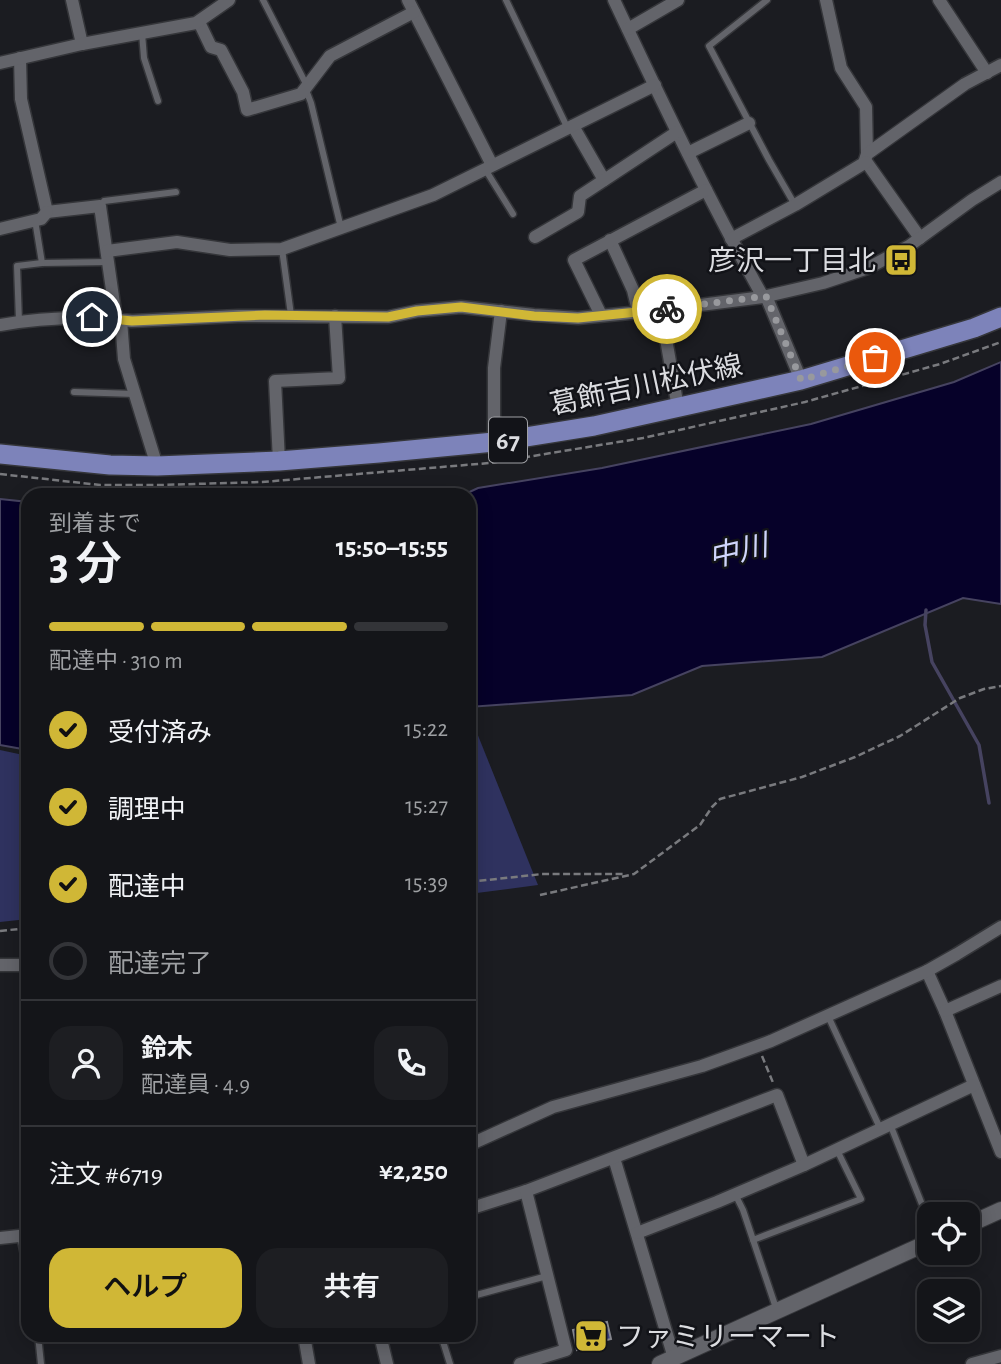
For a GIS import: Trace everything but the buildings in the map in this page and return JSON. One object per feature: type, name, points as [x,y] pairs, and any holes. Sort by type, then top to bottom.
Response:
[{"type":"main road","name":"葛飾吉川松伏線","points":[[0,454],[157,467],[279,461],[494,442],[594,426],[801,380],[974,328],[1001,317]]},
{"type":"street","points":[[72,0],[82,44]]},
{"type":"street","points":[[0,63],[199,22],[229,0]]},
{"type":"street","points":[[614,0],[706,190],[765,296],[801,380]]},
{"type":"street","points":[[628,29],[678,0]]},
{"type":"street","points":[[826,0],[841,68],[866,107],[867,158],[920,238]]},
{"type":"street","points":[[939,0],[987,73]]},
{"type":"street","points":[[199,22],[211,47],[221,50],[243,92],[247,110],[301,94],[330,56],[411,6],[488,167]]},
{"type":"street","points":[[20,58],[21,99],[47,212]]},
{"type":"street","points":[[731,239],[795,205],[867,158],[965,84],[1001,65]]},
{"type":"street","points":[[107,257],[177,242],[230,250],[282,249],[433,195],[655,85]]},
{"type":"street","points":[[688,153],[749,123]]},
{"type":"street","points":[[570,127],[604,180]]},
{"type":"street","points":[[536,237],[578,212],[580,196],[677,132]]},
{"type":"street","points":[[0,325],[72,317],[132,321],[291,315],[388,317],[461,307],[578,318],[765,296],[849,275],[888,257],[1001,182]]},
{"type":"street","points":[[601,315],[575,260],[706,190]]},
{"type":"street","points":[[0,229],[41,219],[47,212],[100,206],[124,359],[157,467]]},
{"type":"street","points":[[610,240],[633,290],[638,312]]},
{"type":"street","points":[[661,310],[678,408]]},
{"type":"street","points":[[494,442],[494,368],[500,311]]},
{"type":"street","points":[[279,461],[275,382],[339,378],[335,316]]},
{"type":"street","points":[[476,1142],[553,1107],[702,1066],[758,1046],[927,971],[1001,927]]},
{"type":"street","points":[[0,965],[21,965]]},
{"type":"street","points":[[927,971],[974,1085],[996,1124],[1001,1152]]},
{"type":"street","points":[[945,1011],[1001,986]]},
{"type":"street","points":[[637,1233],[804,1165],[974,1085]]},
{"type":"street","points":[[476,1207],[526,1191],[777,1095],[804,1165]]},
{"type":"street","points":[[614,1158],[637,1233],[667,1361],[917,1247]]},
{"type":"street","points":[[520,1364],[566,1350],[526,1191]]},
{"type":"street","points":[[980,1220],[1001,1210]]},
{"type":"street","points":[[0,1238],[21,1236]]},
{"type":"street","points":[[305,1342],[309,1364]]},
{"type":"street","points":[[382,1342],[387,1364]]},
{"type":"street","points":[[972,1364],[1001,1356]]},
{"type":"lane","points":[[263,0],[307,89],[341,228]]},
{"type":"lane","points":[[506,0],[570,127]]},
{"type":"lane","points":[[767,0],[709,46],[795,205]]},
{"type":"lane","points":[[142,33],[145,58],[158,101]]},
{"type":"lane","points":[[488,167],[513,214]]},
{"type":"lane","points":[[100,206],[104,201],[176,191]]},
{"type":"lane","points":[[35,220],[42,263]]},
{"type":"lane","points":[[282,249],[291,315]]},
{"type":"lane","points":[[19,321],[17,266],[107,257]]},
{"type":"lane","points":[[74,392],[135,394]]},
{"type":"lane","points":[[828,1016],[885,1126],[920,1202]]},
{"type":"lane","points":[[753,1240],[861,1199],[836,1149]]},
{"type":"lane","points":[[736,1194],[777,1311]]},
{"type":"lane","points":[[476,1295],[547,1276]]},
{"type":"lane","points":[[39,1342],[41,1364]]},
{"type":"lane","points":[[443,1342],[450,1364]]},
{"type":"path","points":[[540,895],[634,874],[700,825],[720,799],[802,777],[855,757],[900,736],[950,702],[1001,686]]},
{"type":"path","points":[[476,881],[542,874],[634,874]]},
{"type":"path","points":[[0,931],[21,930]]},
{"type":"path","points":[[758,1046],[777,1095]]},
{"type":"shaded area","points":[[476,730],[538,885],[476,893]]},
{"type":"shaded area","points":[[0,750],[21,754],[21,920],[0,922]]},
{"type":"water","name":"中川","points":[[1001,362],[1001,604],[963,598],[822,657],[702,666],[632,695],[476,706],[476,489],[602,468],[811,424],[954,382]]},
{"type":"water","points":[[0,499],[21,501],[21,749],[0,745]]},
{"type":"waterway","points":[[926,610],[925,625],[932,662],[979,745],[989,803]]},
{"type":"way so far","points":[[667,309],[766,296],[801,380],[875,358]]},
{"type":"place","name":"彦沢一丁目北","points":[[901,260]]},
{"type":"place","name":"ファミリーマート","points":[[591,1336]]},
{"type":"route","points":[[92,317],[132,321],[265,315],[371,318],[461,307],[534,316],[578,318],[667,309]]}]
